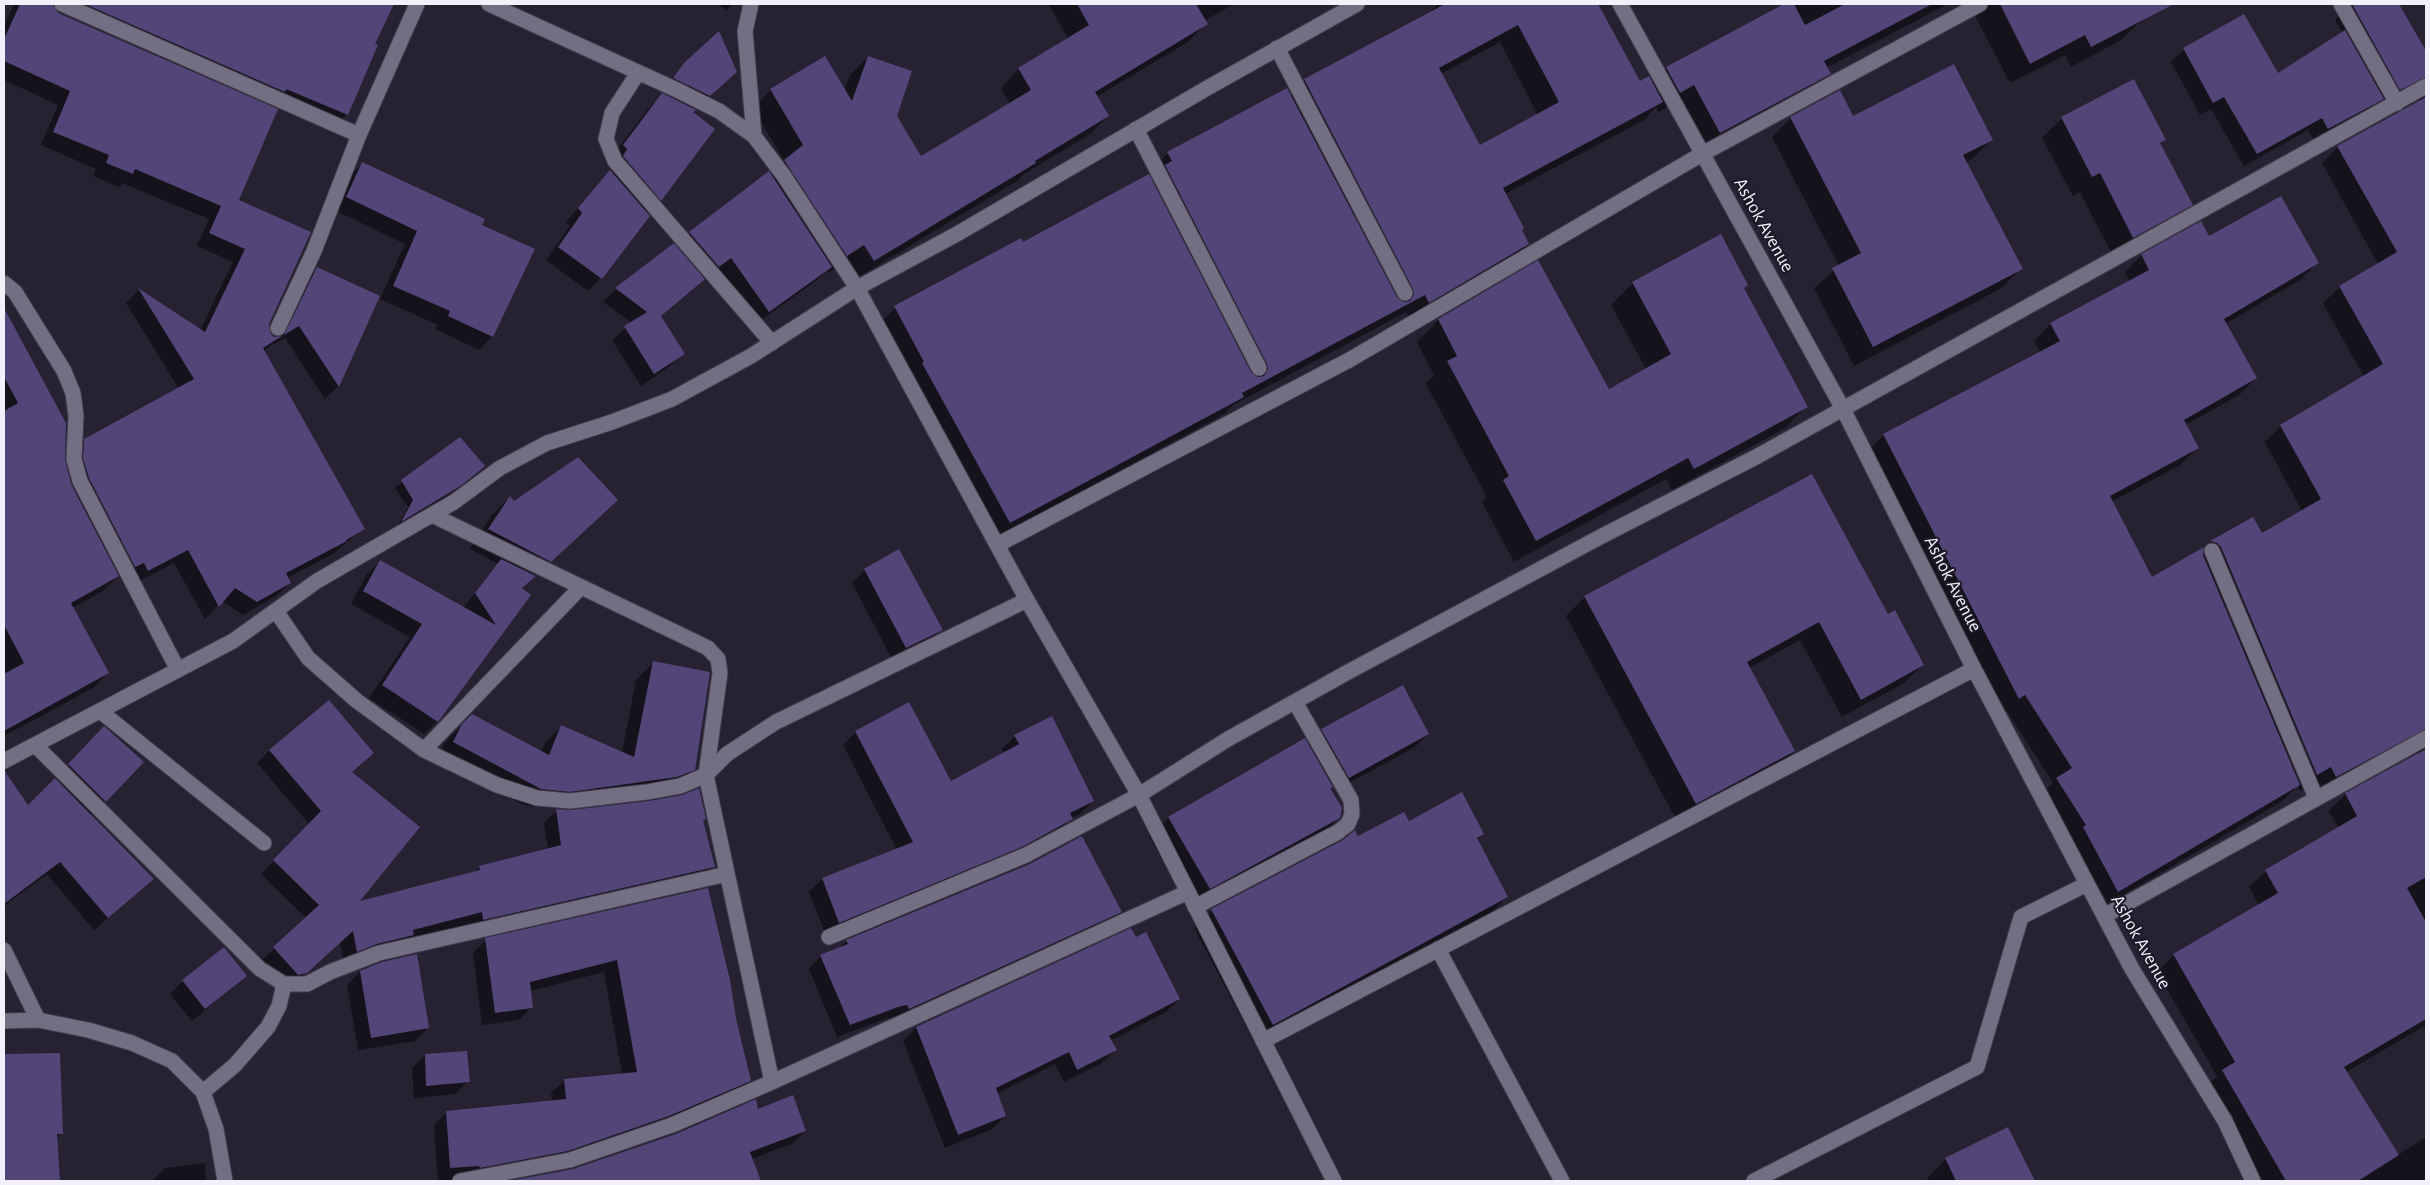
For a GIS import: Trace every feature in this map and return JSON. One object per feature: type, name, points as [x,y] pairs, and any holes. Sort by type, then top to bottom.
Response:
[{"type":"street","points":[[62,4],[359,135]]},
{"type":"street","points":[[278,328],[314,251],[359,135],[417,4]]},
{"type":"street","points":[[489,4],[719,111],[754,136],[784,176],[857,288],[1027,600],[1139,795],[1334,1181]]},
{"type":"street","points":[[751,4],[745,31],[754,136]]},
{"type":"street","points":[[4,761],[233,642],[317,581],[454,502],[500,468],[547,443],[612,422],[672,399],[772,343],[857,288],[957,234],[1136,129],[1357,4]]},
{"type":"street","name":"Ashok Avenue","points":[[1620,4],[1843,409],[1974,669],[2132,969],[2225,1121],[2253,1181]]},
{"type":"street","points":[[997,544],[1352,359],[1702,154],[1980,4]]},
{"type":"street","points":[[2341,4],[2397,103]]},
{"type":"street","points":[[1277,48],[1405,293]]},
{"type":"street","points":[[638,73],[612,113],[606,139],[615,161],[772,343]]},
{"type":"street","points":[[829,937],[1026,855],[1139,795],[1228,739],[1445,619],[1756,457],[2426,86]]},
{"type":"street","points":[[1136,129],[1259,368]]},
{"type":"street","points":[[4,283],[15,292],[64,371],[73,394],[76,416],[74,459],[80,481],[178,670]]},
{"type":"street","points":[[432,515],[708,648],[718,659],[720,673],[706,776],[772,1082]]},
{"type":"street","points":[[2212,551],[2316,798]]},
{"type":"street","points":[[424,750],[581,587]]},
{"type":"street","points":[[276,611],[308,658],[357,701],[424,750],[497,785],[537,798],[570,801],[680,786],[706,776],[727,754],[776,722],[1027,600]]},
{"type":"street","points":[[1262,1041],[1974,669]]},
{"type":"street","points":[[1195,907],[1338,832],[1348,824],[1352,814],[1351,800],[1295,702]]},
{"type":"street","points":[[100,711],[264,843]]},
{"type":"street","points":[[2104,916],[2426,738]]},
{"type":"street","points":[[36,746],[260,970],[284,984],[307,984],[330,972],[379,953],[727,874]]},
{"type":"street","points":[[1754,1181],[1977,1067],[2021,917],[2087,884]]},
{"type":"street","points":[[460,1181],[570,1160],[672,1125],[772,1082],[1188,892]]},
{"type":"street","points":[[1438,949],[1562,1181]]},
{"type":"street","points":[[4,950],[38,1020]]},
{"type":"street","points":[[203,1092],[235,1065],[268,1027],[279,1006],[284,984]]},
{"type":"street","points":[[4,1021],[38,1020],[88,1030],[132,1043],[172,1061],[203,1092],[216,1129],[225,1181]]},
{"type":"building","points":[[20,4],[53,4],[58,13],[278,109],[239,200],[311,232],[269,324],[271,334],[274,337],[282,336],[263,348],[365,529],[347,541],[286,573],[291,583],[257,602],[235,588],[219,607],[188,550],[148,571],[144,563],[135,567],[89,478],[83,458],[84,439],[194,379],[138,288],[205,332],[245,249],[209,233],[221,206],[135,169],[133,174],[106,163],[109,155],[53,132],[70,91],[4,61],[4,39]]},
{"type":"building","points":[[85,4],[394,4],[375,44],[378,45],[348,115],[286,89],[285,92]]},
{"type":"building","points":[[1077,4],[1196,4],[1208,24],[1095,92],[1109,116],[1035,161],[1036,163],[874,261],[864,245],[847,256],[784,160],[803,145],[770,89],[825,56],[852,101],[868,56],[912,71],[897,116],[921,156],[1031,90],[1018,68],[1089,25]]},
{"type":"building","points":[[1445,4],[1598,4],[1640,81],[1649,76],[1663,102],[1503,188],[1524,228],[1522,230],[1529,244],[1429,303],[1425,295],[1242,393],[1244,397],[1010,523],[922,363],[924,362],[894,306],[1021,238],[1023,242],[1149,174],[1251,372],[1258,377],[1264,376],[1268,369],[1267,364],[1165,165],[1172,161],[1167,152],[1287,88],[1397,297],[1404,302],[1410,301],[1414,294],[1413,289],[1304,79]],"holes":[[[1518,25],[1559,102],[1480,145],[1439,68]]]},
{"type":"building","points":[[1784,4],[1794,4],[1805,25],[1845,4],[1932,4],[1824,61],[1831,74],[1720,133],[1694,85],[1680,93],[1666,67]]},
{"type":"building","points":[[2000,4],[2174,4],[2091,47],[2085,35],[2030,64]]},
{"type":"building","points":[[2352,4],[2399,4],[2426,51],[2426,77],[2400,90]]},
{"type":"building","points":[[2244,14],[2278,73],[2345,30],[2384,99],[2328,129],[2322,118],[2257,154],[2224,97],[2213,103],[2183,48]]},
{"type":"building","points":[[719,31],[737,72],[710,96],[673,78],[684,63]]},
{"type":"building","points":[[1954,64],[1993,140],[1963,155],[2023,269],[1873,347],[1832,268],[1861,253],[1790,117],[1840,90],[1853,116]]},
{"type":"building","points":[[2134,79],[2166,140],[2160,143],[2193,205],[2133,238],[2100,173],[2092,177],[2061,117]]},
{"type":"building","points":[[662,93],[696,110],[693,112],[715,129],[661,201],[623,156],[627,149],[623,145]]},
{"type":"building","points":[[2426,97],[2426,729],[2336,777],[2331,767],[2317,775],[2221,547],[2217,543],[2210,541],[2253,517],[2262,533],[2321,499],[2280,425],[2383,364],[2339,286],[2397,252],[2337,146]]},
{"type":"building","points":[[362,162],[485,219],[482,225],[535,249],[493,337],[448,316],[450,311],[393,286],[417,231],[346,197]]},
{"type":"building","points":[[610,170],[650,216],[602,279],[558,247],[582,213],[578,208]]},
{"type":"building","points":[[769,171],[832,267],[769,312],[731,258],[719,267],[689,232]]},
{"type":"building","points":[[2281,196],[2319,263],[2224,319],[2257,378],[2184,420],[2199,448],[2110,496],[2152,577],[2204,547],[2203,555],[2300,785],[2118,892],[2083,827],[2086,825],[2056,778],[2072,768],[2025,695],[2019,699],[1883,434],[2060,341],[2050,323],[2149,270],[2141,254],[2201,221],[2209,236]]},
{"type":"building","points":[[1721,234],[1748,285],[1744,288],[1808,407],[1694,469],[1688,458],[1536,541],[1503,480],[1509,476],[1447,361],[1457,356],[1438,319],[1538,260],[1609,389],[1671,354],[1632,282]]},
{"type":"building","points":[[674,243],[705,279],[661,316],[685,354],[654,374],[624,326],[647,312],[615,288]]},
{"type":"building","points":[[317,267],[380,296],[339,387],[299,326],[284,335]]},
{"type":"building","points":[[4,308],[66,423],[65,459],[71,484],[119,576],[71,603],[109,673],[4,731],[4,674],[24,663],[4,625],[4,411],[18,403],[4,377]]},
{"type":"building","points":[[460,437],[485,466],[462,485],[401,522],[413,500],[401,480]]},
{"type":"building","points":[[578,457],[618,500],[551,562],[488,529],[510,496],[514,501]]},
{"type":"building","points":[[1812,474],[1888,614],[1895,610],[1924,665],[1861,700],[1819,622],[1747,662],[1795,751],[1696,804],[1584,596]]},
{"type":"building","points":[[899,549],[943,630],[906,648],[864,569]]},
{"type":"building","points":[[501,559],[536,576],[522,588],[531,595],[438,722],[382,685],[422,624],[363,591],[380,560],[496,625],[475,593]]},
{"type":"building","points":[[653,661],[710,672],[695,770],[677,777],[570,792],[541,789],[453,742],[462,724],[472,714],[549,755],[561,725],[634,757]]},
{"type":"building","points":[[1403,685],[1429,734],[1349,778],[1321,729]]},
{"type":"building","points":[[329,700],[374,753],[352,772],[420,827],[360,901],[480,870],[479,866],[561,845],[556,809],[571,810],[649,801],[682,795],[699,788],[706,819],[703,820],[715,867],[483,920],[482,912],[413,930],[414,935],[377,944],[357,952],[353,931],[307,973],[298,975],[273,947],[319,905],[273,860],[321,811],[269,750]]},
{"type":"building","points":[[909,702],[951,781],[1019,744],[1014,735],[1052,716],[1094,801],[1070,813],[1073,819],[1022,847],[839,923],[822,878],[913,842],[855,731]]},
{"type":"building","points":[[104,726],[144,762],[106,802],[68,764]]},
{"type":"building","points":[[1305,738],[1333,787],[1330,788],[1342,808],[1340,818],[1210,889],[1168,817]]},
{"type":"building","points":[[2426,749],[2426,877],[2407,888],[2426,922],[2426,1019],[2344,1067],[2399,1155],[2358,1181],[2286,1181],[2222,1070],[2235,1062],[2173,954],[2278,893],[2265,870],[2357,816],[2345,793]]},
{"type":"building","points":[[4,770],[28,805],[55,778],[154,879],[108,918],[60,862],[4,904]]},
{"type":"building","points":[[1462,792],[1484,834],[1477,838],[1508,897],[1273,1025],[1211,909],[1343,840],[1355,830],[1358,836],[1404,812],[1409,821]]},
{"type":"building","points":[[1082,836],[1122,912],[909,1009],[907,1005],[898,1007],[850,1025],[820,955],[848,944],[846,940],[1030,864]]},
{"type":"building","points":[[708,888],[751,1081],[669,1116],[568,1151],[480,1168],[479,1166],[450,1168],[446,1111],[566,1099],[564,1079],[637,1072],[617,960],[530,982],[533,1008],[495,1013],[485,938]]},
{"type":"building","points":[[1131,928],[1136,937],[1146,932],[1180,999],[1109,1036],[1117,1050],[1077,1070],[1069,1052],[996,1088],[1006,1116],[958,1135],[916,1027]]},
{"type":"building","points":[[224,947],[247,976],[205,1009],[182,980]]},
{"type":"building","points":[[417,954],[429,1028],[371,1038],[360,971],[382,962]]},
{"type":"building","points":[[467,1051],[470,1082],[426,1086],[425,1054]]},
{"type":"building","points":[[60,1053],[63,1134],[57,1134],[60,1181],[4,1181],[4,1054]]},
{"type":"building","points":[[793,1095],[806,1131],[750,1152],[761,1181],[509,1181],[573,1169],[676,1134],[756,1099],[758,1109]]},
{"type":"building","points":[[2008,1127],[2035,1181],[1956,1181],[1945,1158]]}]
